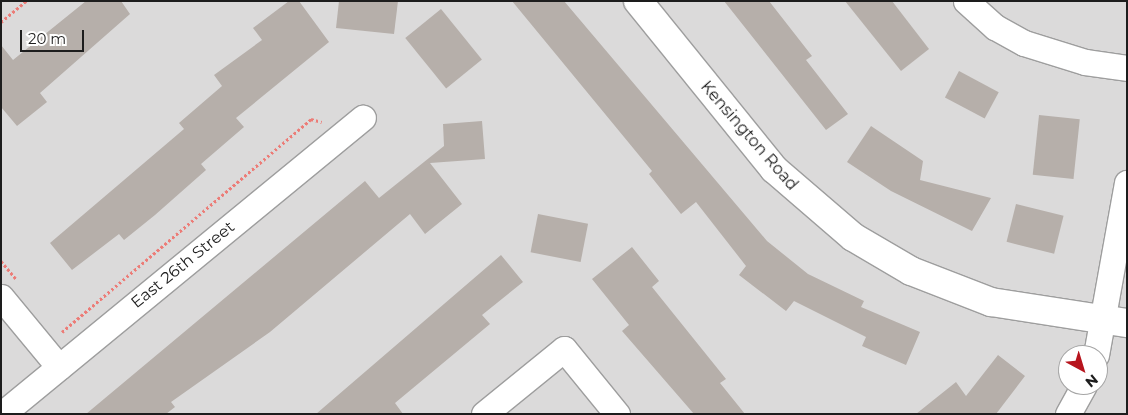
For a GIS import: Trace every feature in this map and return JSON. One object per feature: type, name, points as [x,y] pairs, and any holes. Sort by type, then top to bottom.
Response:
[{"type":"street","name":"Kensington Road","points":[[638,1],[774,170],[853,237],[911,271],[991,302],[1116,322]]},
{"type":"street","points":[[966,1],[995,27],[1024,43],[1085,62],[1127,68]]},
{"type":"street","name":"East 26th Street","points":[[2,414],[358,121]]},
{"type":"street","points":[[1102,345],[1116,322],[1127,182]]},
{"type":"street","points":[[10,290],[59,367]]},
{"type":"street","points":[[484,414],[564,349],[617,414]]},
{"type":"street","points":[[1068,414],[1078,395]]},
{"type":"path","points":[[1,22],[26,1]]},
{"type":"path","points":[[55,326],[61,333],[311,119],[358,121]]},
{"type":"path","points":[[1,261],[10,290]]},
{"type":"shaded area","points":[[1,1],[1127,1],[1127,414],[1,414]]},
{"type":"building","points":[[86,1],[121,1],[130,14],[40,93],[47,102],[17,126],[1,107],[1,45],[13,60]]},
{"type":"building","points":[[289,1],[299,1],[329,42],[236,118],[244,127],[201,164],[206,170],[124,240],[119,234],[72,270],[50,243],[184,129],[179,123],[222,86],[214,75],[262,40],[253,28]]},
{"type":"building","points":[[339,1],[398,1],[394,34],[336,28]]},
{"type":"building","points":[[512,1],[564,1],[767,241],[808,274],[864,301],[861,307],[920,332],[906,365],[862,346],[866,337],[794,301],[786,311],[739,275],[746,266],[696,202],[681,214],[649,174],[652,171]]},
{"type":"building","points":[[724,1],[769,1],[812,56],[806,60],[848,114],[826,130]]},
{"type":"building","points":[[845,1],[892,1],[929,49],[901,71]]},
{"type":"building","points":[[441,9],[482,60],[446,88],[405,38]]},
{"type":"building","points":[[959,71],[999,92],[985,119],[945,97]]},
{"type":"building","points":[[1039,115],[1080,119],[1074,179],[1033,175]]},
{"type":"building","points":[[482,121],[485,159],[430,163],[462,204],[425,234],[410,214],[270,332],[171,402],[175,407],[166,414],[86,414],[365,181],[379,198],[444,146],[443,124]]},
{"type":"building","points":[[871,126],[923,161],[920,180],[991,198],[972,231],[891,191],[847,162]]},
{"type":"building","points":[[1016,204],[1064,216],[1054,254],[1007,242]]},
{"type":"building","points":[[538,214],[588,224],[581,262],[531,252]]},
{"type":"building","points":[[632,247],[659,281],[652,287],[726,379],[720,383],[745,414],[694,414],[622,331],[629,325],[592,279]]},
{"type":"building","points":[[501,255],[523,282],[482,315],[490,324],[395,403],[403,414],[316,414]]},
{"type":"building","points":[[998,355],[1025,376],[996,414],[916,414],[956,382],[966,396]]}]
